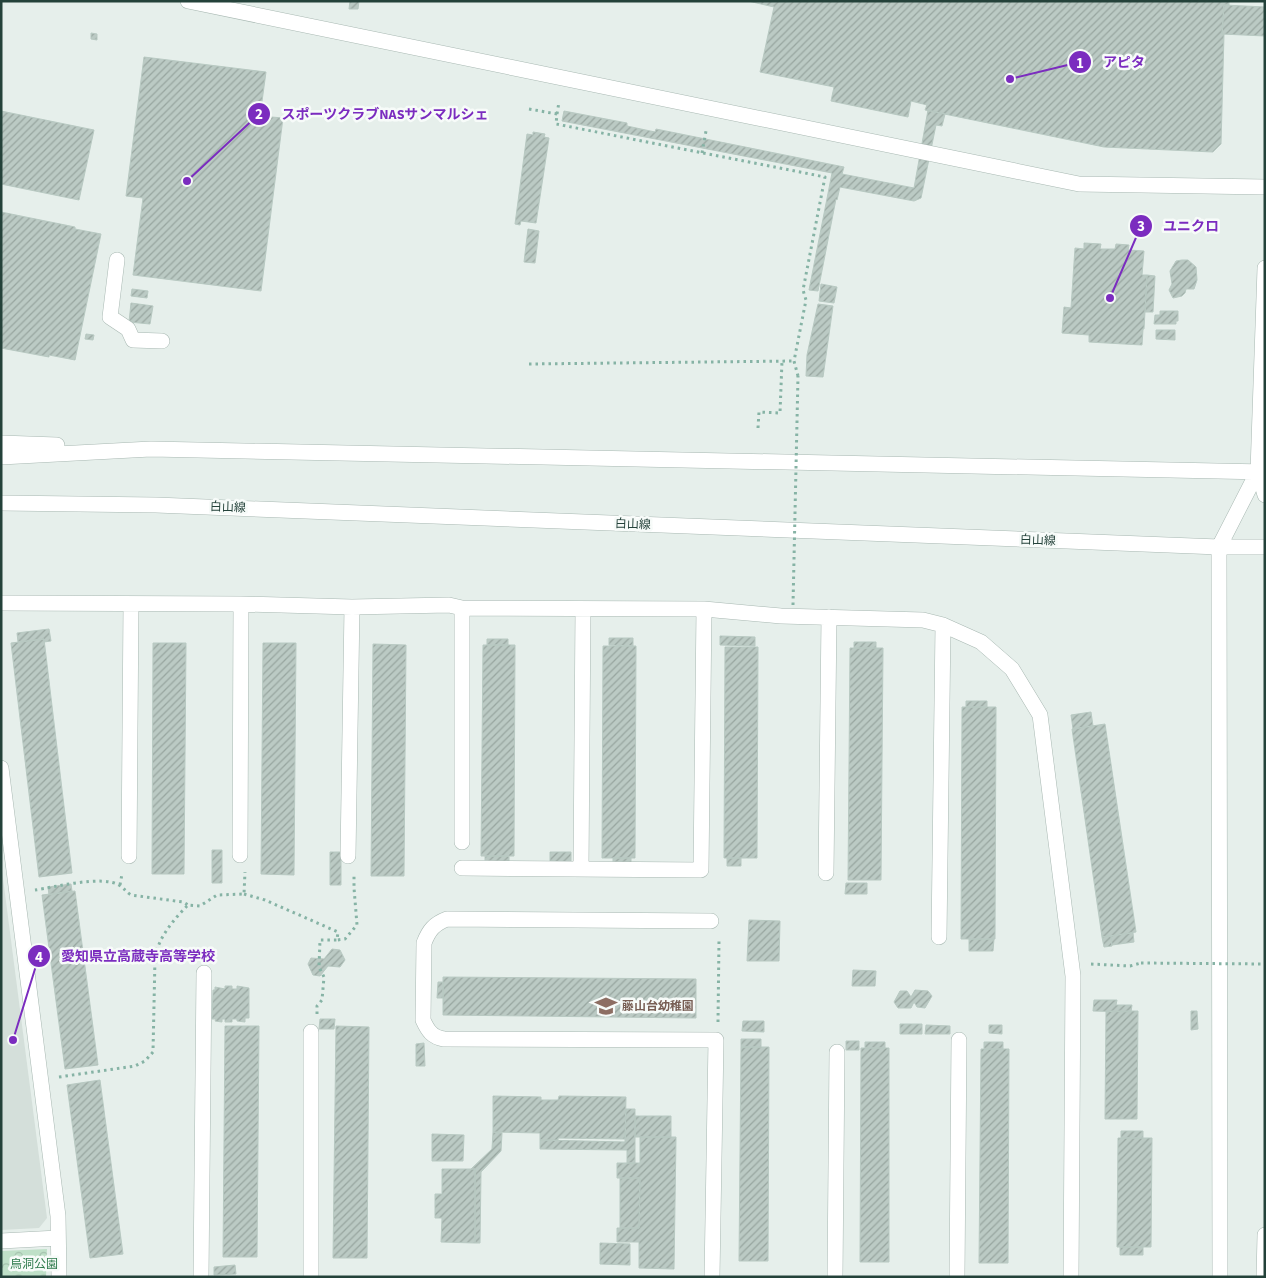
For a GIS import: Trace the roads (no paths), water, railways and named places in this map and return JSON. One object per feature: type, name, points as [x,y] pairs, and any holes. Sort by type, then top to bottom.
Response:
[{"type":"street","points":[[188,1],[1079,184],[1265,187]]},
{"type":"street","points":[[117,260],[110,316],[128,329],[133,340],[162,342]]},
{"type":"street","points":[[1265,268],[1261,472],[1265,495]]},
{"type":"street","points":[[1,443],[151,449],[1261,472]]},
{"type":"street","points":[[1,457],[151,449]]},
{"type":"street","points":[[1220,1277],[1219,547],[1261,472]]},
{"type":"street","name":"白山線","points":[[1,503],[156,504],[1219,547],[1265,547]]},
{"type":"street","points":[[1,603],[242,604],[352,607],[449,605],[462,608],[704,609],[782,616],[923,620],[943,625],[981,642],[1012,669],[1040,715],[1073,976],[1071,1277]]},
{"type":"street","points":[[129,856],[131,604]]},
{"type":"street","points":[[240,855],[242,604]]},
{"type":"street","points":[[348,856],[352,607]]},
{"type":"street","points":[[462,608],[462,842]]},
{"type":"street","points":[[581,869],[583,609]]},
{"type":"street","points":[[462,868],[701,870],[704,609]]},
{"type":"street","points":[[826,873],[829,617]]},
{"type":"street","points":[[939,937],[943,625]]},
{"type":"street","points":[[1,768],[58,1216],[59,1277]]},
{"type":"street","points":[[711,921],[447,919],[437,922],[429,931],[424,942],[423,1020],[428,1030],[435,1037],[444,1039],[716,1040],[712,1277]]},
{"type":"street","points":[[201,1277],[204,973]]},
{"type":"street","points":[[311,1032],[311,1277]]},
{"type":"street","points":[[957,1277],[959,1040]]},
{"type":"street","points":[[836,1277],[837,1052]]},
{"type":"street","points":[[1264,1277],[1265,1236]]},
{"type":"street","points":[[1,1241],[58,1238]]},
{"type":"place","name":"アピタ","points":[[1010,79]]},
{"type":"place","name":"スポーツクラブNASサンマルシェ","points":[[187,181]]},
{"type":"place","name":"ユニクロ","points":[[1110,298]]},
{"type":"place","name":"藤山台幼稚園","points":[[606,1006]]},
{"type":"place","name":"愛知県立高蔵寺高等学校","points":[[13,1040]]},
{"type":"park label","name":"烏洞公園","points":[[34,1264]]}]
